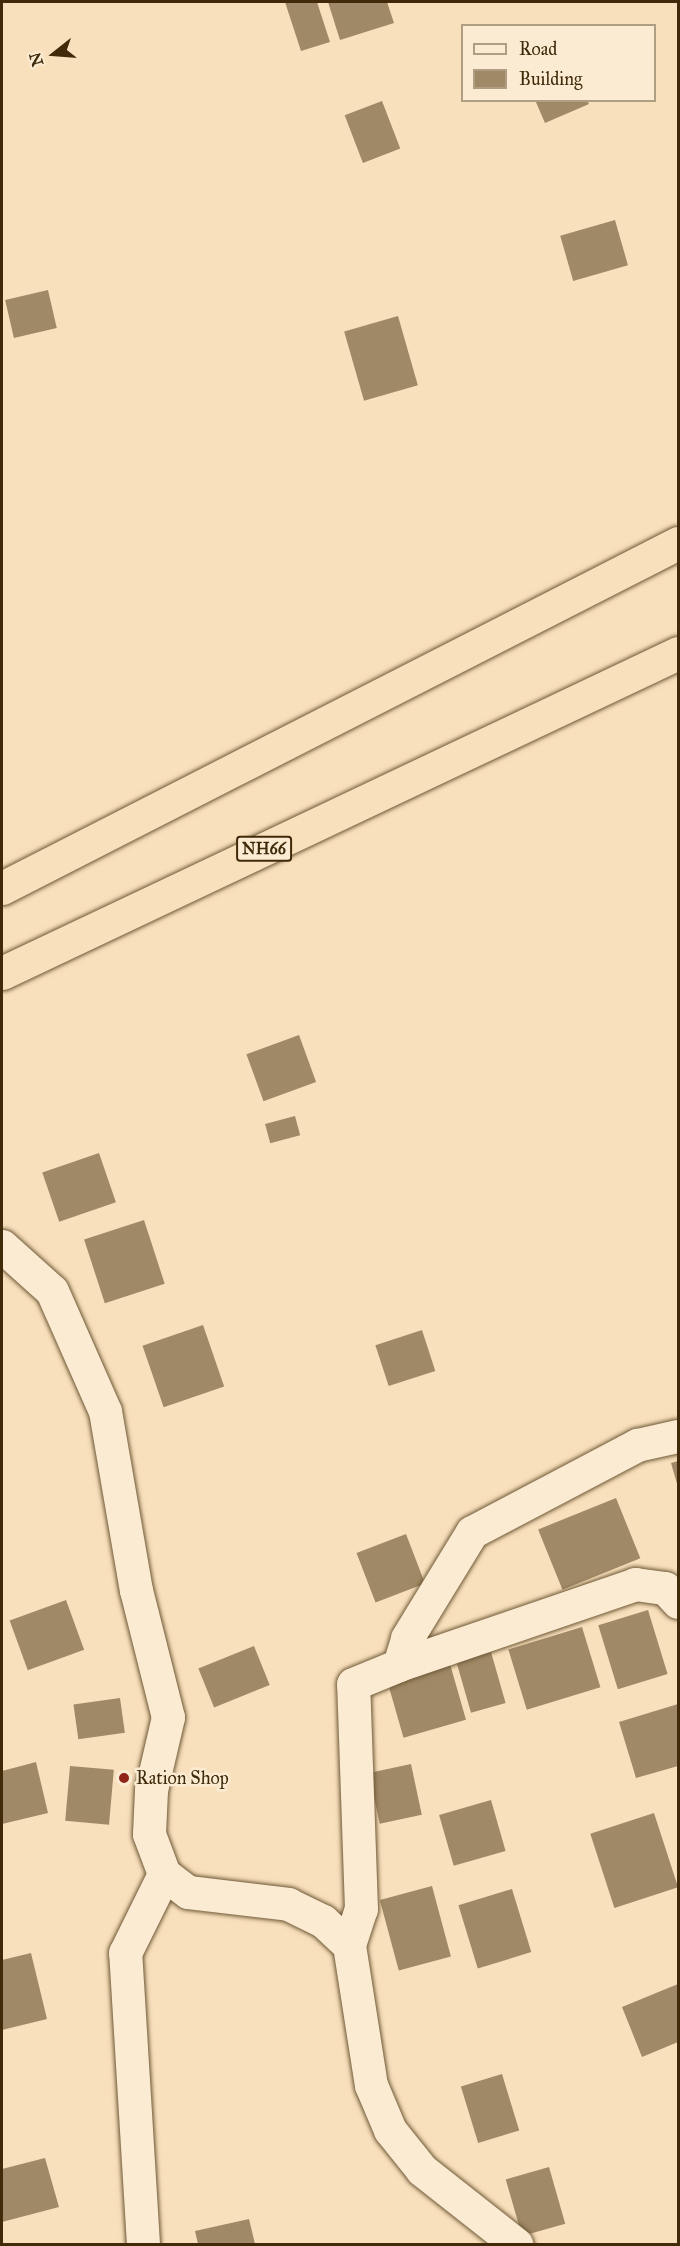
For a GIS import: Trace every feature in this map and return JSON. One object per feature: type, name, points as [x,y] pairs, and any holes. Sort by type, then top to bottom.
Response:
[{"type":"highway","points":[[2,888],[678,543]]},
{"type":"highway","name":"NH66","points":[[2,973],[678,653]]},
{"type":"street","points":[[2,1246],[52,1291],[105,1411],[136,1590],[168,1717],[151,1790],[149,1834],[164,1874],[188,1892],[288,1904],[323,1921],[349,1945]]},
{"type":"street","points":[[399,1665],[407,1638],[472,1532],[638,1445],[678,1436]]},
{"type":"street","points":[[516,2244],[422,2170],[390,2130],[370,2085],[349,1945],[360,1909],[353,1684],[399,1665],[634,1584],[665,1588],[678,1602]]},
{"type":"street","points":[[143,2244],[125,1953],[164,1874]]},
{"type":"building","points":[[285,2],[317,2],[330,42],[301,51]]},
{"type":"building","points":[[328,2],[387,2],[394,23],[340,40]]},
{"type":"building","points":[[382,101],[400,149],[363,163],[345,115]]},
{"type":"building","points":[[536,102],[588,102],[589,104],[545,123]]},
{"type":"building","points":[[615,220],[628,265],[573,281],[560,236]]},
{"type":"building","points":[[48,290],[57,328],[14,338],[5,300]]},
{"type":"building","points":[[398,316],[418,385],[364,401],[344,331]]},
{"type":"building","points":[[299,1035],[316,1082],[263,1101],[246,1054]]},
{"type":"building","points":[[295,1116],[300,1135],[270,1143],[265,1124]]},
{"type":"building","points":[[99,1153],[116,1202],[59,1222],[42,1173]]},
{"type":"building","points":[[144,1220],[165,1284],[105,1303],[84,1239]]},
{"type":"building","points":[[203,1325],[224,1386],[164,1407],[142,1346]]},
{"type":"building","points":[[422,1330],[435,1371],[389,1386],[375,1345]]},
{"type":"building","points":[[678,1461],[678,1487],[671,1463]]},
{"type":"building","points":[[616,1498],[640,1558],[562,1590],[538,1529]]},
{"type":"building","points":[[406,1534],[425,1583],[376,1602],[357,1553]]},
{"type":"building","points":[[66,1600],[84,1650],[28,1670],[10,1621]]},
{"type":"building","points":[[648,1610],[668,1674],[618,1689],[598,1625]]},
{"type":"building","points":[[582,1627],[600,1687],[527,1710],[508,1650]]},
{"type":"building","points":[[254,1646],[270,1685],[214,1707],[198,1668]]},
{"type":"building","points":[[491,1652],[506,1703],[471,1713],[456,1662]]},
{"type":"building","points":[[450,1664],[466,1720],[404,1738],[388,1682]]},
{"type":"building","points":[[120,1698],[125,1733],[78,1739],[73,1705]]},
{"type":"building","points":[[678,1704],[678,1766],[636,1778],[619,1722]]},
{"type":"building","points":[[36,1762],[48,1813],[2,1824],[2,1771]]},
{"type":"building","points":[[411,1764],[422,1815],[380,1824],[369,1773]]},
{"type":"building","points":[[70,1766],[114,1770],[109,1825],[65,1821]]},
{"type":"building","points":[[491,1800],[506,1851],[454,1866],[439,1815]]},
{"type":"building","points":[[654,1813],[678,1887],[614,1908],[590,1834]]},
{"type":"building","points":[[432,1886],[451,1957],[399,1970],[380,1900]]},
{"type":"building","points":[[512,1889],[531,1952],[478,1968],[458,1905]]},
{"type":"building","points":[[31,1953],[47,2019],[2,2030],[2,1960]]},
{"type":"building","points":[[678,1984],[678,2042],[642,2057],[622,2007]]},
{"type":"building","points":[[502,2074],[519,2130],[478,2143],[461,2087]]},
{"type":"building","points":[[45,2158],[59,2207],[2,2222],[2,2169]]},
{"type":"building","points":[[549,2167],[565,2224],[522,2236],[506,2179]]},
{"type":"building","points":[[249,2219],[255,2244],[198,2244],[195,2231]]},
{"type":"place","name":"Ration Shop","points":[[124,1778]]}]
